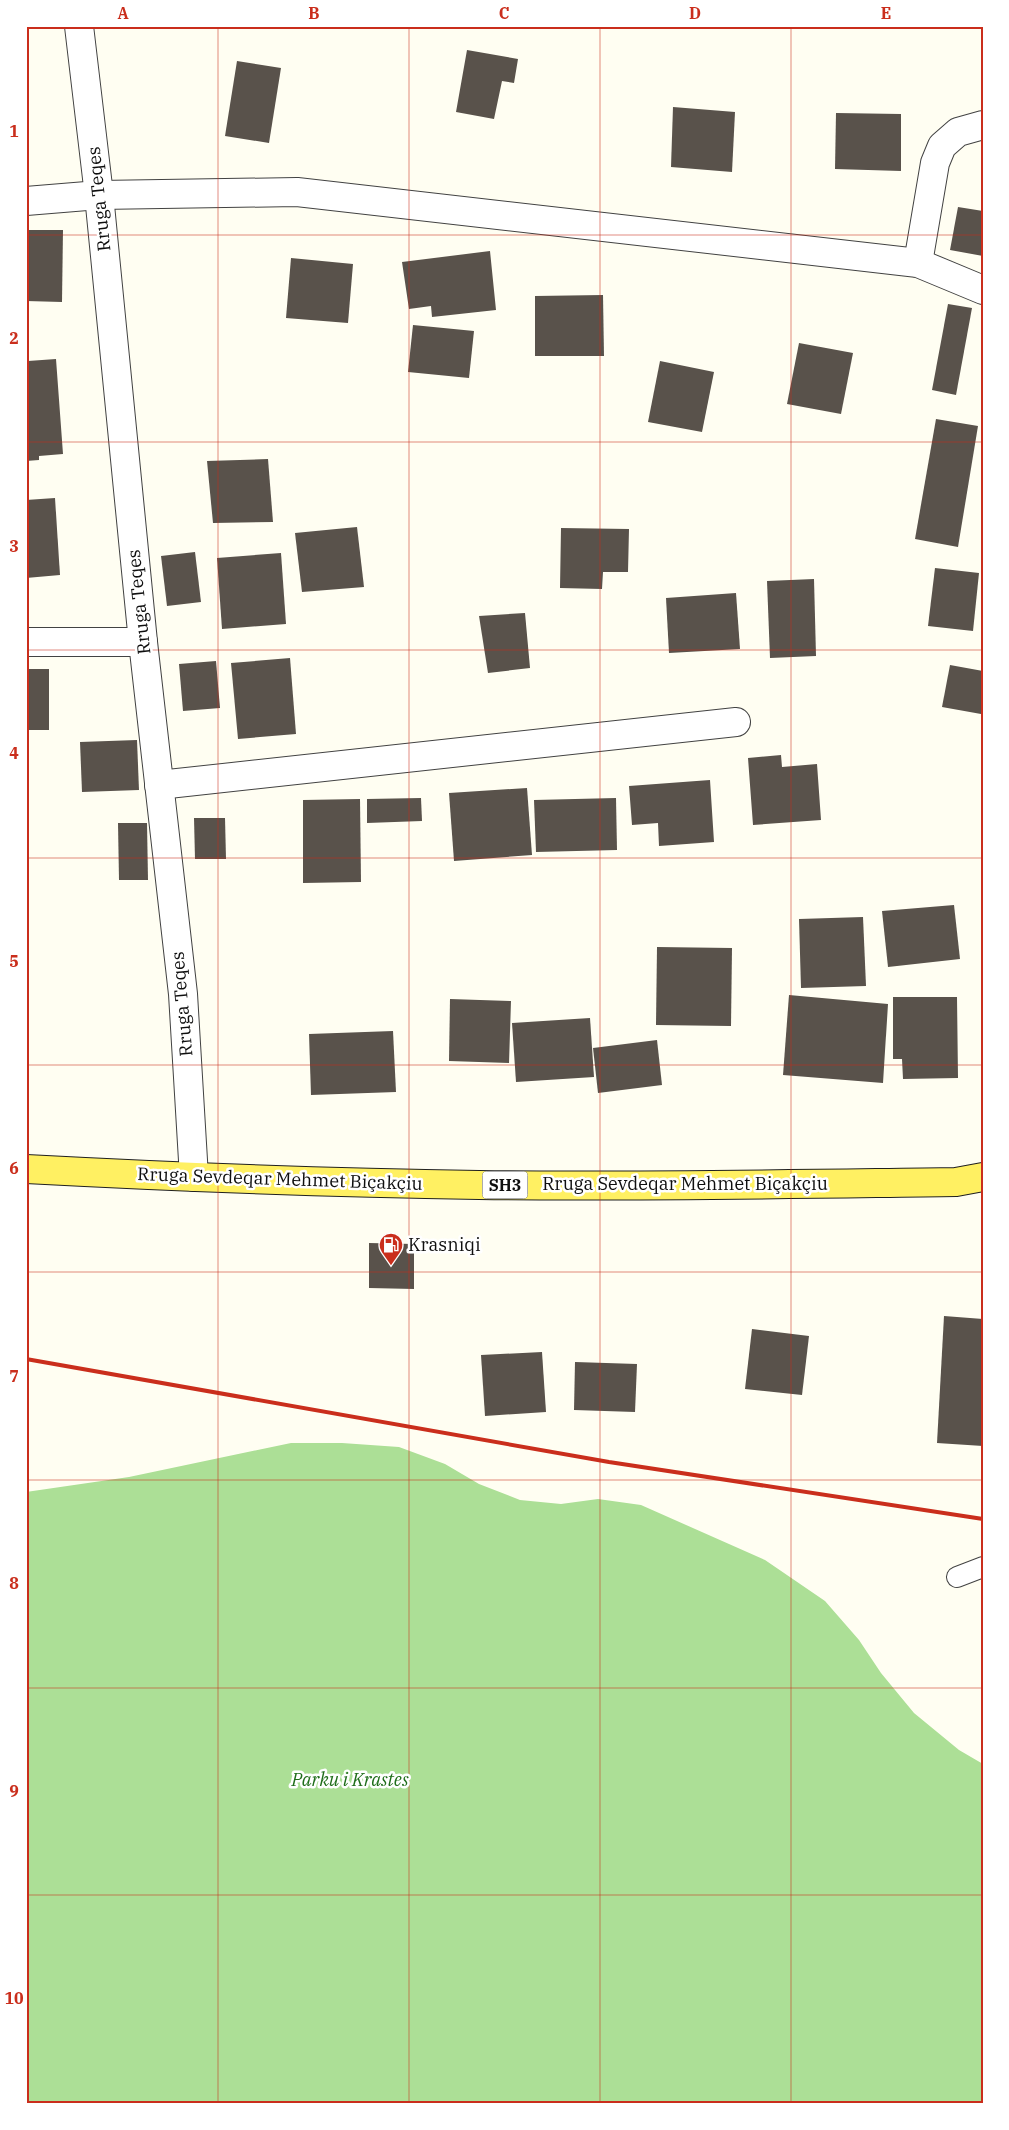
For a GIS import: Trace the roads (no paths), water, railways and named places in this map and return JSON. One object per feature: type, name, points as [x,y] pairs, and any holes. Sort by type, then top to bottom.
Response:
[{"type":"main road","name":"Rruga Sevdeqar Mehmet Biçakçiu","points":[[26,1169],[194,1177],[479,1185],[714,1186],[956,1182],[983,1177]]},
{"type":"street","name":"Rruga Teqes","points":[[79,26],[99,195],[143,642],[183,994],[194,1177]]},
{"type":"street","points":[[918,263],[934,163],[942,146],[958,132],[983,125]]},
{"type":"street","points":[[26,201],[99,195],[297,192],[918,263],[983,290]]},
{"type":"street","points":[[26,642],[143,642]]},
{"type":"street","points":[[159,785],[736,722]]},
{"type":"lane","points":[[957,1577],[983,1567]]},
{"type":"railway","points":[[26,1359],[609,1462],[983,1519]]},
{"type":"place","name":"Krasniqi","points":[[391,1266]]},
{"type":"park label","name":"Parku i Krastes","points":[[350,1780]]}]
